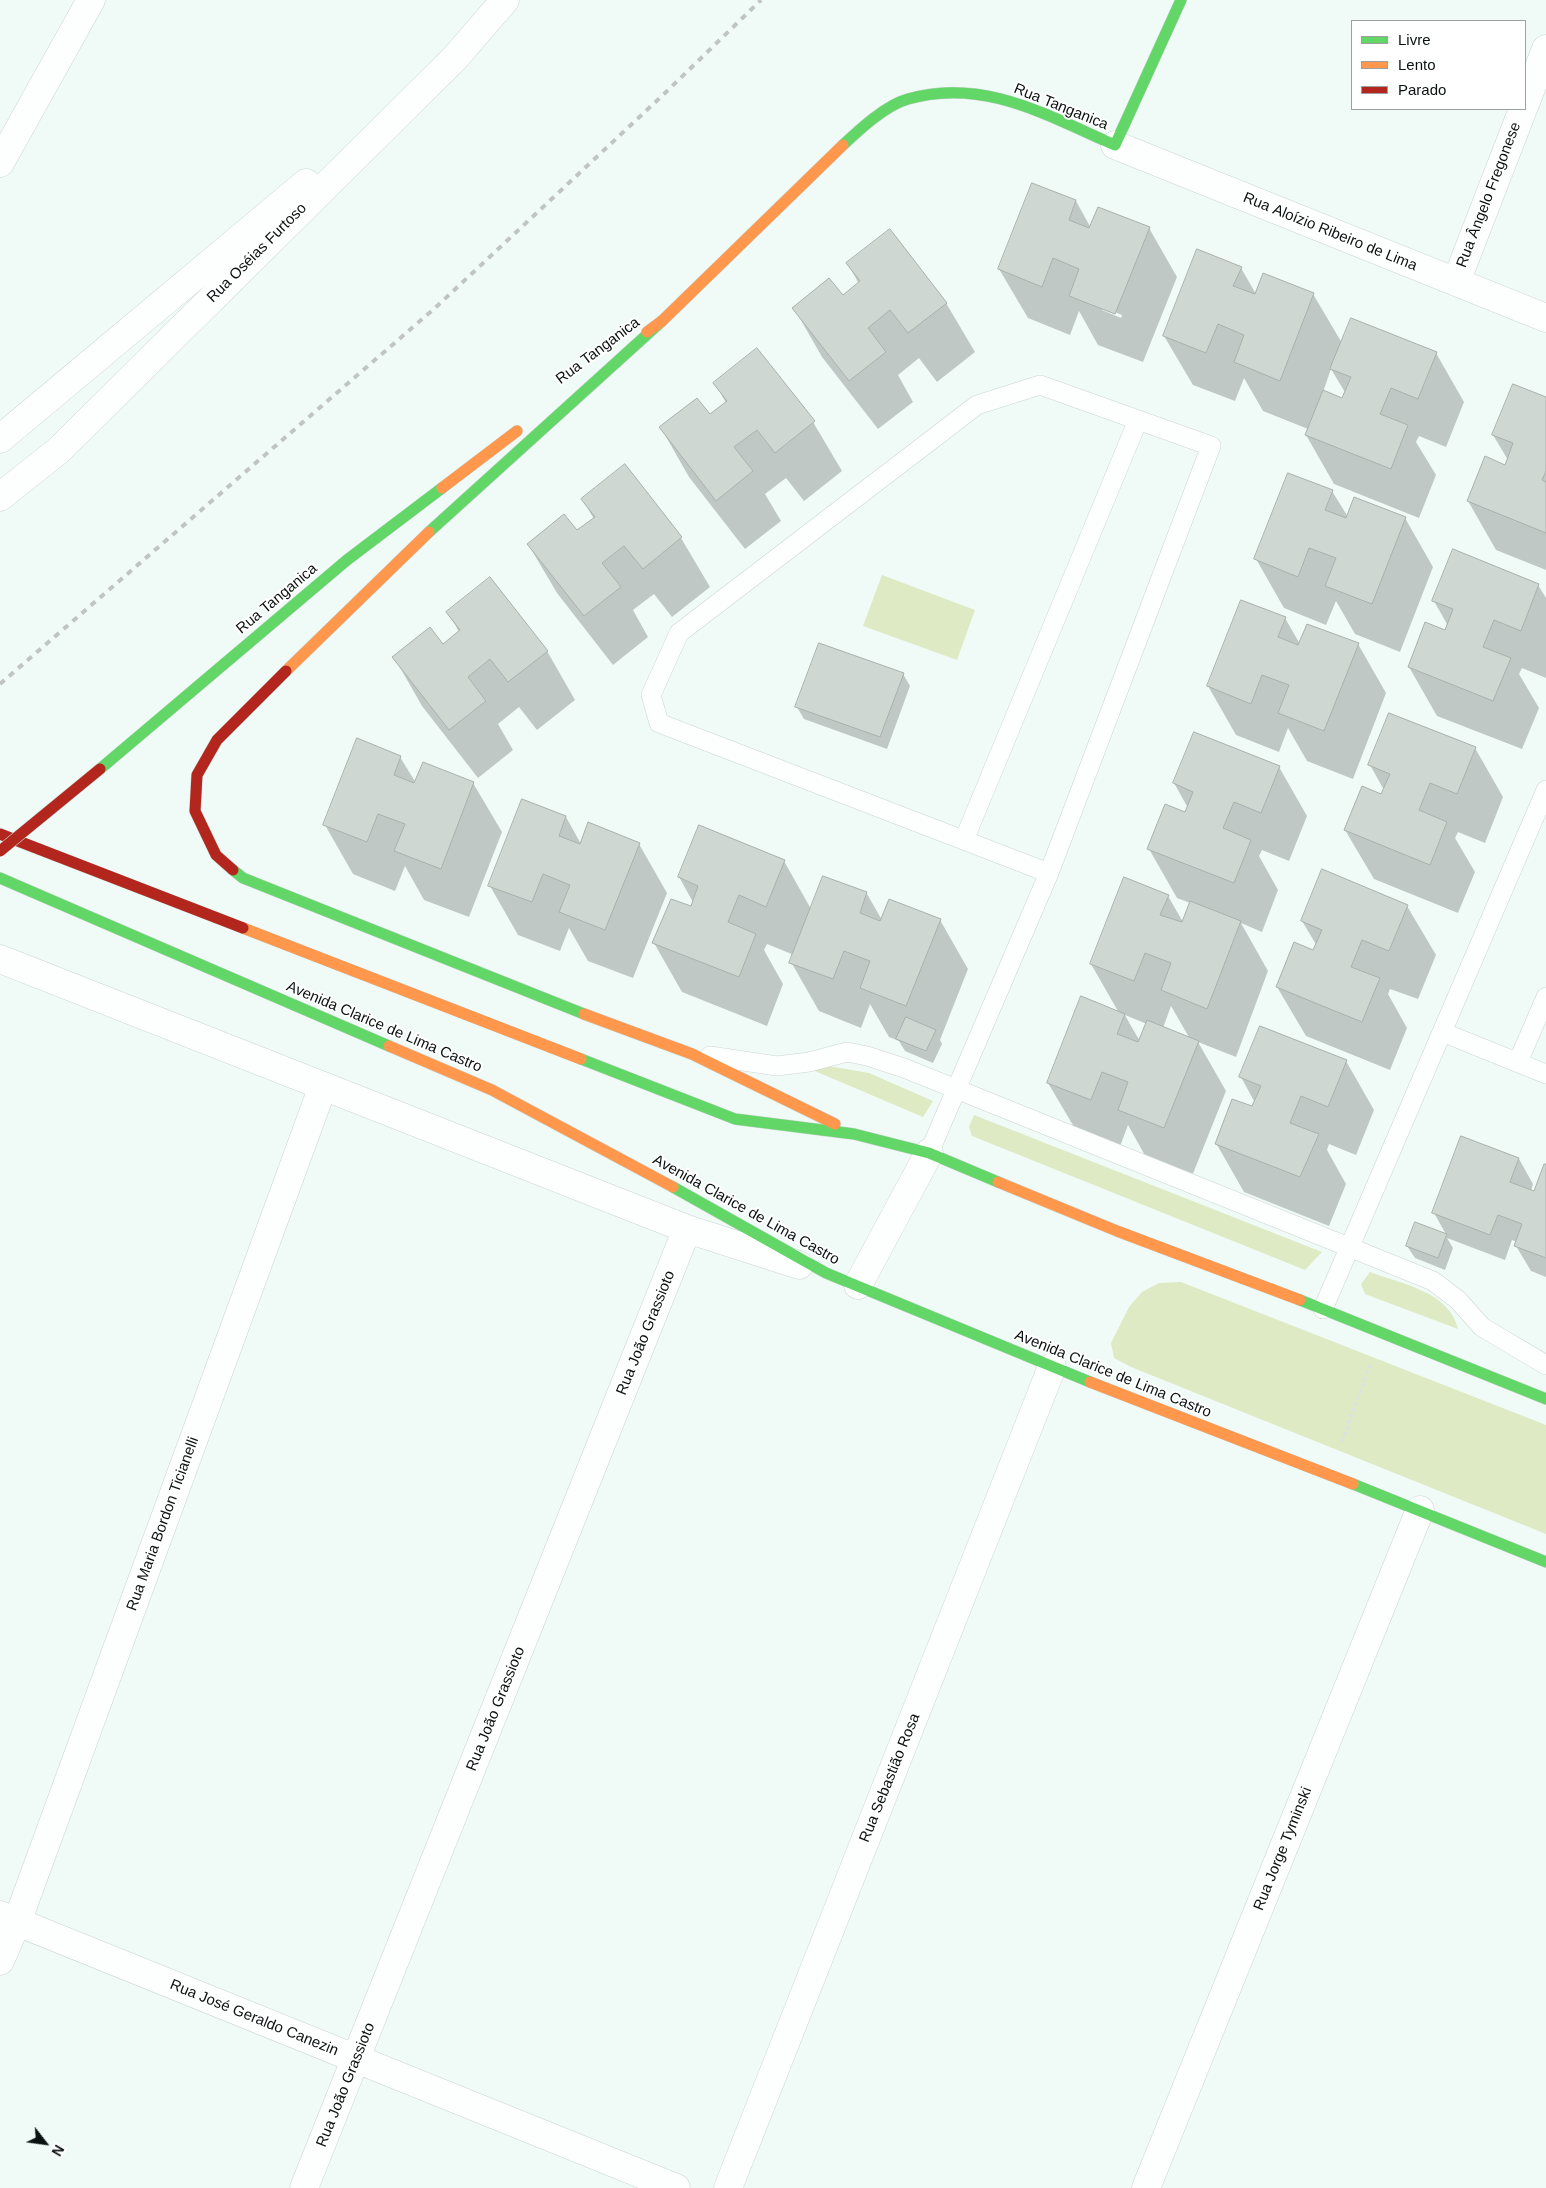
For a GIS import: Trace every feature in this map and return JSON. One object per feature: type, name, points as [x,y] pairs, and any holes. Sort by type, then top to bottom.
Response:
[{"type":"street","points":[[0,163],[91,0]]},
{"type":"street","name":"Rua Oséias Furtoso","points":[[0,496],[59,450],[454,59],[505,0]]},
{"type":"street","name":"Rua Tanganica","points":[[551,405],[662,321],[868,122],[907,99],[959,91],[1010,100],[1115,145],[1180,0]]},
{"type":"street","name":"Rua Ângelo Fregonese","points":[[1526,101],[1546,49]]},
{"type":"street","points":[[0,439],[454,59]]},
{"type":"street","name":"Rua Ângelo Fregonese","points":[[1456,282],[1523,110]]},
{"type":"street","name":"Rua Aloízio Ribeiro de Lima","points":[[1115,145],[1546,318]]},
{"type":"street","points":[[662,321],[403,556],[216,740],[197,774],[195,811],[216,855],[243,878],[627,1031],[692,1054],[854,1134]]},
{"type":"street","name":"Rua Tanganica","points":[[0,851],[100,770],[347,560],[528,423]]},
{"type":"street","points":[[0,834],[735,1119],[854,1134],[929,1153],[1117,1231],[1323,1309],[1546,1399]]},
{"type":"street","name":"Avenida Clarice de Lima Castro","points":[[0,878],[492,1090],[703,1203],[826,1273],[1052,1367],[1420,1510],[1546,1562]]},
{"type":"street","points":[[0,958],[687,1229],[826,1273]]},
{"type":"street","name":"Rua Maria Bordon Ticianelli","points":[[0,1961],[8,1918],[323,1086]]},
{"type":"street","points":[[858,1285],[929,1153]]},
{"type":"street","name":"Rua João Grassioto","points":[[304,2188],[687,1229]]},
{"type":"street","name":"Rua Sebastião Rosa","points":[[728,2188],[1052,1367]]},
{"type":"street","name":"Rua Jorge Tyminski","points":[[1146,2188],[1420,1510]]},
{"type":"street","name":"Rua José Geraldo Canezin","points":[[8,1918],[676,2188]]},
{"type":"lane","points":[[929,1153],[1049,873],[1211,446],[1040,385],[977,405],[679,633],[651,695],[659,723],[1049,873]]},
{"type":"lane","points":[[964,840],[1138,420]]},
{"type":"lane","points":[[1323,1309],[1546,790]]},
{"type":"lane","points":[[1518,1062],[1546,997]]},
{"type":"lane","points":[[1442,1032],[1546,1074]]},
{"type":"lane","points":[[692,1054],[777,1066],[809,1062],[847,1052],[867,1056],[904,1068],[1433,1281],[1458,1300],[1482,1327],[1546,1365]]},
{"type":"path","points":[[1330,1475],[1382,1334]]},
{"type":"green space","points":[[882,575],[975,610],[957,660],[863,626]]},
{"type":"green space","points":[[823,1065],[869,1073],[933,1101],[923,1117],[810,1069]]},
{"type":"green space","points":[[974,1115],[1322,1252],[1305,1270],[972,1136],[969,1127]]},
{"type":"green space","points":[[1370,1272],[1423,1291],[1435,1298],[1453,1316],[1458,1329],[1365,1294],[1361,1284]]},
{"type":"green space","points":[[1181,1282],[1546,1425],[1546,1534],[1131,1367],[1114,1358],[1111,1343],[1129,1307],[1142,1292],[1159,1283]]},
{"type":"building","points":[[1032,183],[1076,200],[1069,220],[1089,228],[1098,207],[1150,227],[1115,314],[1069,296],[1079,269],[1053,258],[1042,287],[998,269]]},
{"type":"building","points":[[890,229],[947,303],[908,333],[890,310],[868,328],[886,352],[849,381],[792,308],[829,278],[843,295],[860,281],[846,263]]},
{"type":"building","points":[[1197,249],[1242,267],[1233,286],[1255,294],[1263,273],[1314,293],[1280,381],[1234,362],[1244,335],[1218,324],[1206,353],[1163,336]]},
{"type":"building","points":[[1351,318],[1437,352],[1418,399],[1391,388],[1380,414],[1408,425],[1391,469],[1305,435],[1323,390],[1342,398],[1351,377],[1330,369]]},
{"type":"building","points":[[757,348],[815,421],[775,453],[757,430],[734,447],[753,471],[716,501],[659,427],[697,398],[710,414],[727,401],[713,383]]},
{"type":"building","points":[[1513,384],[1546,397],[1546,471],[1542,480],[1546,482],[1546,533],[1467,501],[1485,456],[1505,465],[1513,443],[1492,435]]},
{"type":"building","points":[[625,464],[682,537],[643,569],[624,546],[602,563],[621,587],[584,616],[527,544],[564,514],[577,530],[595,517],[581,499]]},
{"type":"building","points":[[1288,473],[1333,490],[1325,510],[1346,518],[1354,497],[1406,517],[1372,604],[1325,586],[1336,558],[1309,548],[1298,577],[1254,559]]},
{"type":"building","points":[[1453,549],[1539,584],[1521,631],[1494,620],[1483,647],[1511,658],[1493,701],[1408,667],[1425,622],[1445,630],[1453,609],[1432,601]]},
{"type":"building","points":[[490,577],[548,651],[508,682],[490,659],[468,677],[486,701],[449,730],[392,657],[430,627],[443,644],[460,630],[446,612]]},
{"type":"building","points":[[1241,600],[1286,617],[1278,637],[1298,645],[1307,624],[1359,643],[1324,731],[1278,713],[1289,685],[1262,675],[1251,704],[1207,686]]},
{"type":"building","points":[[819,643],[904,673],[880,737],[795,707]]},
{"type":"building","points":[[1389,713],[1476,747],[1457,794],[1430,783],[1419,810],[1447,822],[1430,865],[1344,830],[1362,786],[1381,794],[1390,774],[1368,765]]},
{"type":"building","points":[[1194,732],[1280,766],[1261,813],[1234,802],[1223,828],[1251,840],[1234,883],[1147,849],[1165,804],[1185,812],[1193,792],[1173,783]]},
{"type":"building","points":[[357,738],[401,756],[394,775],[414,783],[423,762],[474,782],[441,869],[394,851],[405,824],[378,814],[367,842],[323,825]]},
{"type":"building","points":[[522,799],[566,816],[559,836],[580,844],[588,822],[640,843],[605,930],[559,912],[570,885],[543,874],[532,902],[488,886]]},
{"type":"building","points":[[699,825],[785,860],[766,907],[739,895],[728,922],[756,934],[739,977],[652,943],[671,899],[691,906],[698,886],[678,877]]},
{"type":"building","points":[[1322,869],[1408,905],[1389,951],[1362,940],[1351,967],[1380,978],[1362,1022],[1276,987],[1294,942],[1313,950],[1322,930],[1301,921]]},
{"type":"building","points":[[823,876],[867,892],[860,913],[880,921],[889,899],[941,919],[906,1006],[860,988],[870,961],[844,951],[833,979],[789,963]]},
{"type":"building","points":[[1124,877],[1169,895],[1160,915],[1182,922],[1190,901],[1241,921],[1207,1009],[1161,990],[1171,963],[1145,953],[1134,981],[1090,964]]},
{"type":"building","points":[[1081,996],[1125,1014],[1117,1034],[1138,1042],[1147,1020],[1199,1041],[1164,1128],[1118,1110],[1128,1082],[1102,1072],[1091,1100],[1047,1083]]},
{"type":"building","points":[[906,1017],[936,1030],[926,1051],[896,1039]]},
{"type":"building","points":[[1260,1026],[1347,1060],[1328,1107],[1301,1096],[1290,1123],[1319,1134],[1300,1177],[1215,1144],[1232,1099],[1252,1106],[1261,1086],[1239,1077]]},
{"type":"building","points":[[1461,1136],[1519,1158],[1510,1182],[1534,1191],[1544,1164],[1546,1164],[1546,1258],[1514,1246],[1522,1224],[1498,1215],[1490,1235],[1432,1213]]},
{"type":"building","points":[[1415,1222],[1447,1234],[1438,1258],[1406,1246]]},
{"type":"railway","points":[[0,684],[435,308],[664,94],[761,0]]},
{"type":"traffic: fast","points":[[843,145],[891,106],[908,99],[936,93],[963,93],[989,96],[1014,103],[1065,122],[1115,145],[1181,0]]},
{"type":"traffic: fast","points":[[429,532],[662,321]]},
{"type":"traffic: fast","points":[[100,769],[347,560],[442,488]]},
{"type":"traffic: fast","points":[[233,870],[243,878],[584,1014]]},
{"type":"traffic: fast","points":[[0,878],[389,1046]]},
{"type":"traffic: fast","points":[[581,1059],[735,1119],[854,1134],[929,1153],[998,1182]]},
{"type":"traffic: fast","points":[[673,1187],[826,1273],[1090,1382]]},
{"type":"traffic: fast","points":[[1300,1300],[1546,1399]]},
{"type":"traffic: fast","points":[[1353,1484],[1546,1562]]},
{"type":"traffic: slow","points":[[647,332],[662,321],[843,145]]},
{"type":"traffic: slow","points":[[442,488],[517,431]]},
{"type":"traffic: slow","points":[[286,671],[429,532]]},
{"type":"traffic: slow","points":[[243,928],[581,1059]]},
{"type":"traffic: slow","points":[[584,1014],[692,1054],[835,1124]]},
{"type":"traffic: slow","points":[[389,1046],[492,1090],[673,1187]]},
{"type":"traffic: slow","points":[[998,1182],[1117,1231],[1300,1300]]},
{"type":"traffic: slow","points":[[1090,1382],[1353,1484]]},
{"type":"traffic: jam","points":[[233,870],[216,855],[195,811],[197,775],[217,740],[286,671]]},
{"type":"traffic: jam","points":[[0,851],[100,769]]},
{"type":"traffic: jam","points":[[0,834],[243,928]]}]
